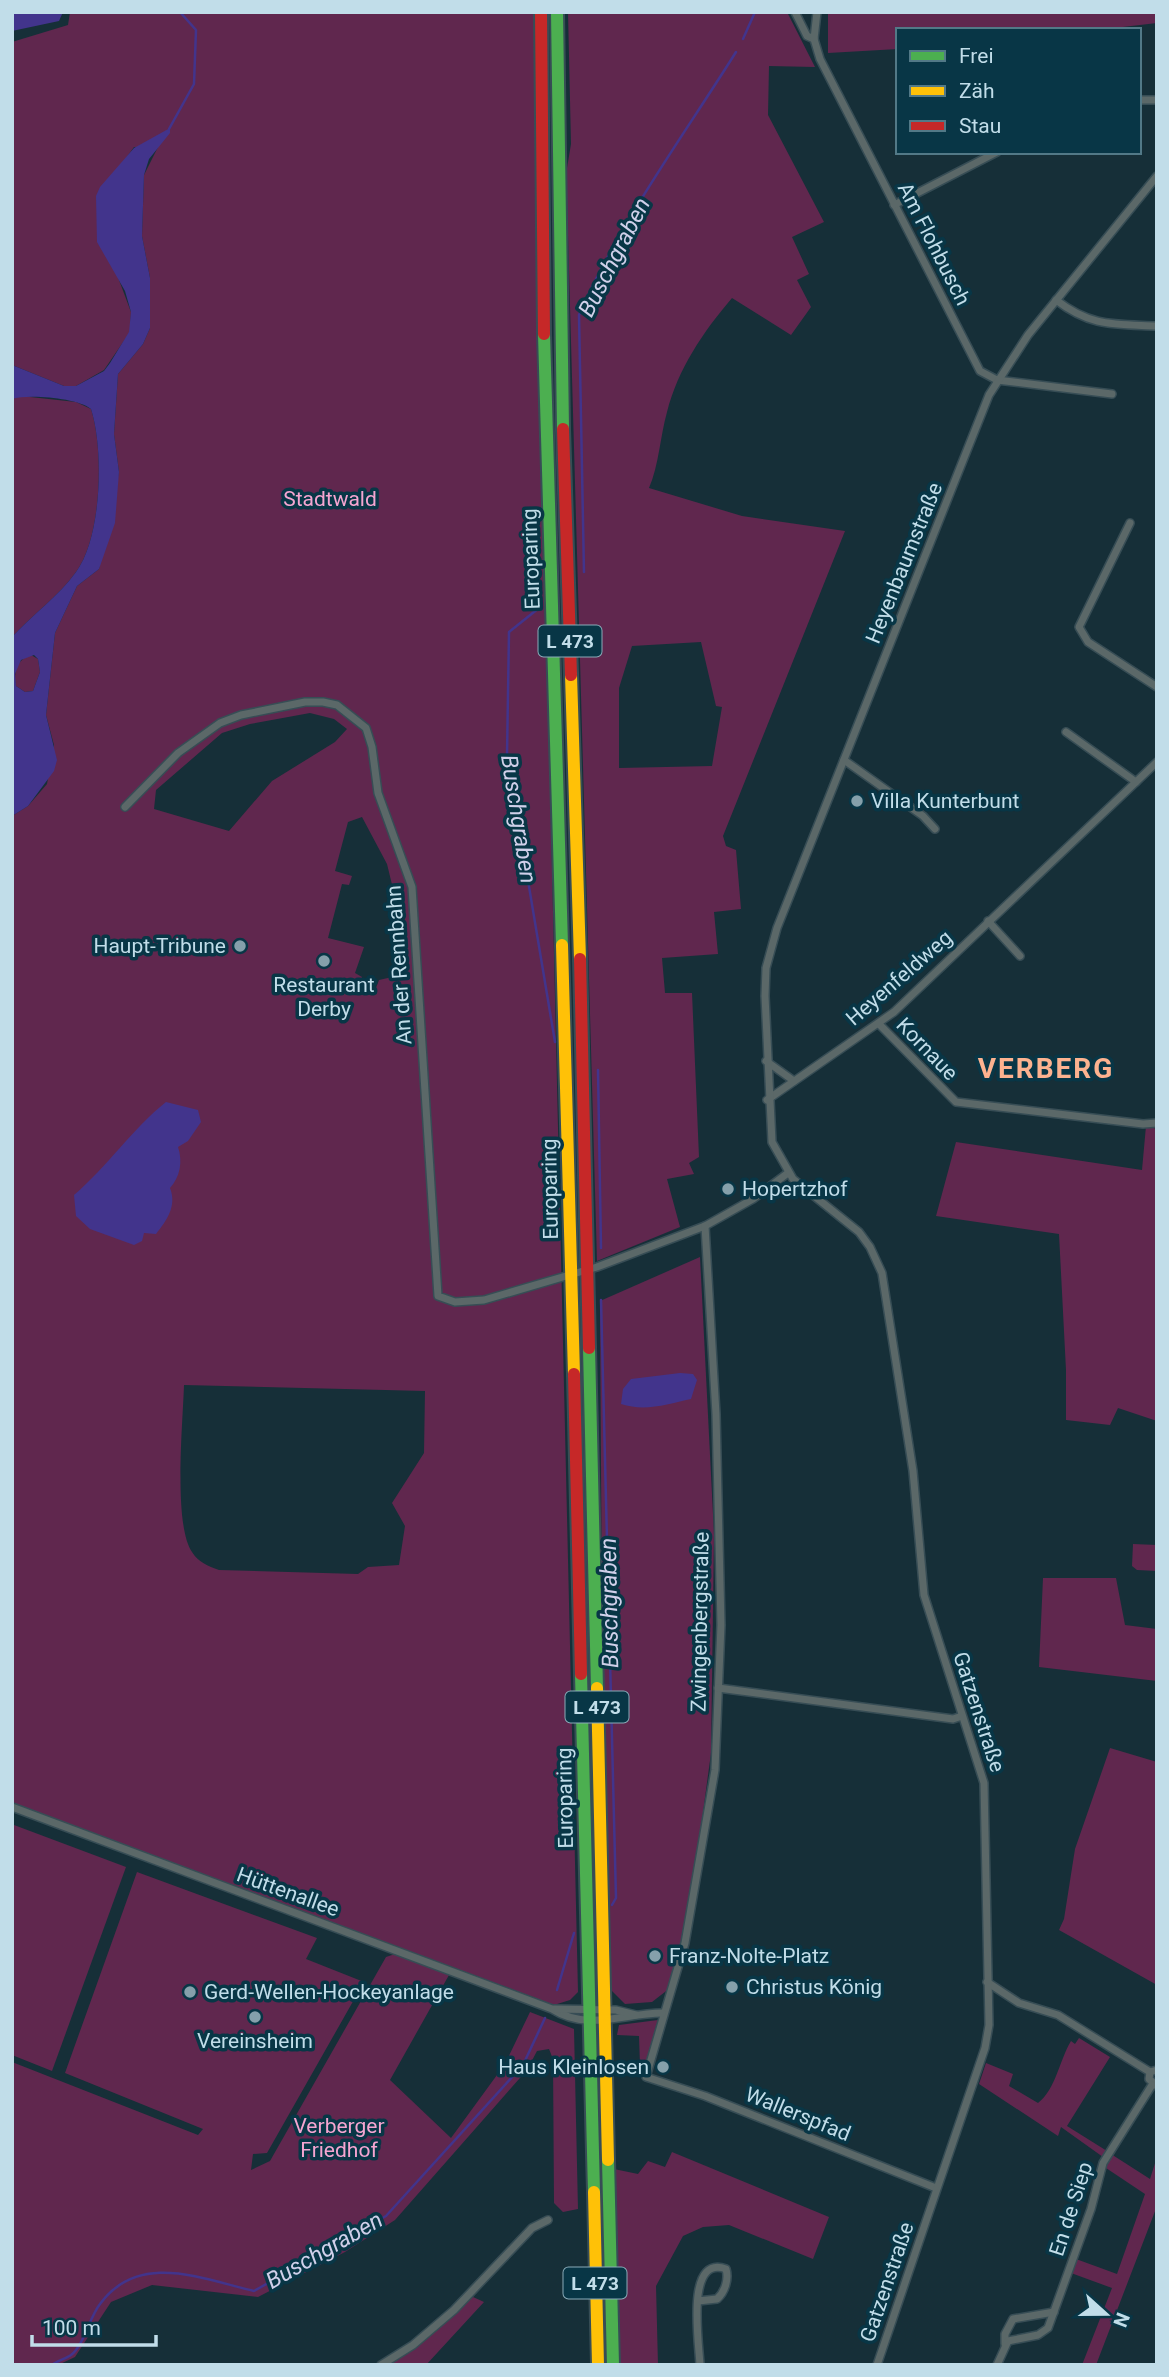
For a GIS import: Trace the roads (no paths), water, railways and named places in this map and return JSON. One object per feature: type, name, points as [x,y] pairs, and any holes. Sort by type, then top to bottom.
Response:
[{"type":"main road","name":"Europaring","points":[[541,12],[545,383],[572,1274],[598,2365]]},
{"type":"main road","name":"Europaring","points":[[557,12],[561,385],[576,822],[612,2365]]},
{"type":"street","name":"Am Flohbusch","points":[[795,12],[807,36],[814,39]]},
{"type":"street","name":"Am Flohbusch","points":[[817,12],[814,39],[820,58],[974,364],[997,380]]},
{"type":"street","points":[[894,205],[993,154]]},
{"type":"street","name":"Heyenbaumstraße","points":[[772,1142],[767,1100],[765,989],[770,949],[844,760],[997,380],[1056,300],[1157,176]]},
{"type":"street","points":[[1056,300],[1076,315],[1102,324],[1157,326]]},
{"type":"street","points":[[997,380],[1112,394]]},
{"type":"street","points":[[1130,523],[1079,627],[1088,642],[1157,687]]},
{"type":"street","name":"An der Rennbahn","points":[[125,807],[178,752],[220,723],[241,715],[305,702],[323,702],[337,705],[366,728],[372,747],[378,793],[412,887],[438,1296],[447,1301],[484,1300],[586,1271]]},
{"type":"street","points":[[1066,732],[1136,782]]},
{"type":"street","points":[[844,760],[923,816],[935,829]]},
{"type":"street","name":"Heyenfeldweg","points":[[767,1100],[879,1024],[1154,765],[1157,775]]},
{"type":"street","points":[[988,921],[1020,956]]},
{"type":"street","name":"Kornaue","points":[[879,1024],[956,1102],[1143,1124],[1157,1123]]},
{"type":"street","points":[[766,1061],[794,1081]]},
{"type":"street","name":"Gatzenstraße","points":[[772,1142],[788,1173],[859,1232],[870,1247],[882,1273],[914,1471],[924,1595],[985,1789],[987,2040],[877,2365]]},
{"type":"street","points":[[586,1271],[705,1226],[753,1199],[788,1173]]},
{"type":"street","name":"Zwingenbergstraße","points":[[646,2077],[664,2023],[662,2013],[676,1982],[693,1908],[715,1770],[721,1625],[716,1414],[705,1226]]},
{"type":"street","points":[[718,1688],[953,1719],[962,1716]]},
{"type":"street","name":"Hüttenallee","points":[[12,1807],[552,2009],[567,2019],[604,2015]]},
{"type":"street","name":"En de Siep","points":[[987,1982],[1019,2003],[1058,2015],[1154,2071],[1149,2079],[1154,2085],[1103,2163],[1046,2332],[1011,2339],[1005,2345]]},
{"type":"street","points":[[604,2015],[662,2013]]},
{"type":"street","name":"Wallerspfad","points":[[646,2077],[705,2096],[936,2188]]},
{"type":"street","points":[[382,2365],[431,2331],[532,2228],[548,2220]]},
{"type":"street","points":[[698,2301],[721,2296],[728,2277],[726,2269],[716,2267],[702,2276],[698,2284],[698,2301],[700,2365]]},
{"type":"street","points":[[997,2365],[1005,2345],[1005,2334],[1013,2319],[1054,2312]]},
{"type":"waterway","points":[[169,129],[194,84],[196,30],[180,12]]},
{"type":"waterway","name":"Buschgraben","points":[[743,39],[755,12]]},
{"type":"waterway","name":"Buschgraben","points":[[584,572],[579,315],[632,214],[736,52]]},
{"type":"waterway","name":"Buschgraben","points":[[539,608],[509,632],[507,755],[555,1042]]},
{"type":"waterway","name":"Buschgraben","points":[[598,1070],[601,1248]]},
{"type":"waterway","name":"Buschgraben","points":[[601,1300],[616,1898],[612,1905]]},
{"type":"waterway","name":"Buschgraben","points":[[557,1990],[574,1933]]},
{"type":"waterway","name":"Buschgraben","points":[[52,2365],[76,2351],[100,2304],[116,2288],[133,2278],[152,2273],[172,2273],[254,2291],[386,2216],[523,2065],[545,2018]]},
{"type":"place","name":"Villa Kunterbunt","points":[[857,801]]},
{"type":"place","name":"Haupt-Tribune","points":[[240,946]]},
{"type":"place","name":"Restaurant Derby","points":[[324,961]]},
{"type":"place","name":"Hopertzhof","points":[[728,1189]]},
{"type":"place","name":"Franz-Nolte-Platz","points":[[655,1956]]},
{"type":"place","name":"Christus König","points":[[732,1987]]},
{"type":"place","name":"Gerd-Wellen-Hockeyanlage","points":[[190,1992]]},
{"type":"place","name":"Vereinsheim","points":[[255,2017]]},
{"type":"place","name":"Haus Kleinlosen","points":[[663,2067]]},
{"type":"district","name":"VERBERG","points":[[1046,1068]]},
{"type":"park label","name":"Stadtwald","points":[[330,499]]},
{"type":"park label","name":"Verberger Friedhof","points":[[339,2138]]}]
